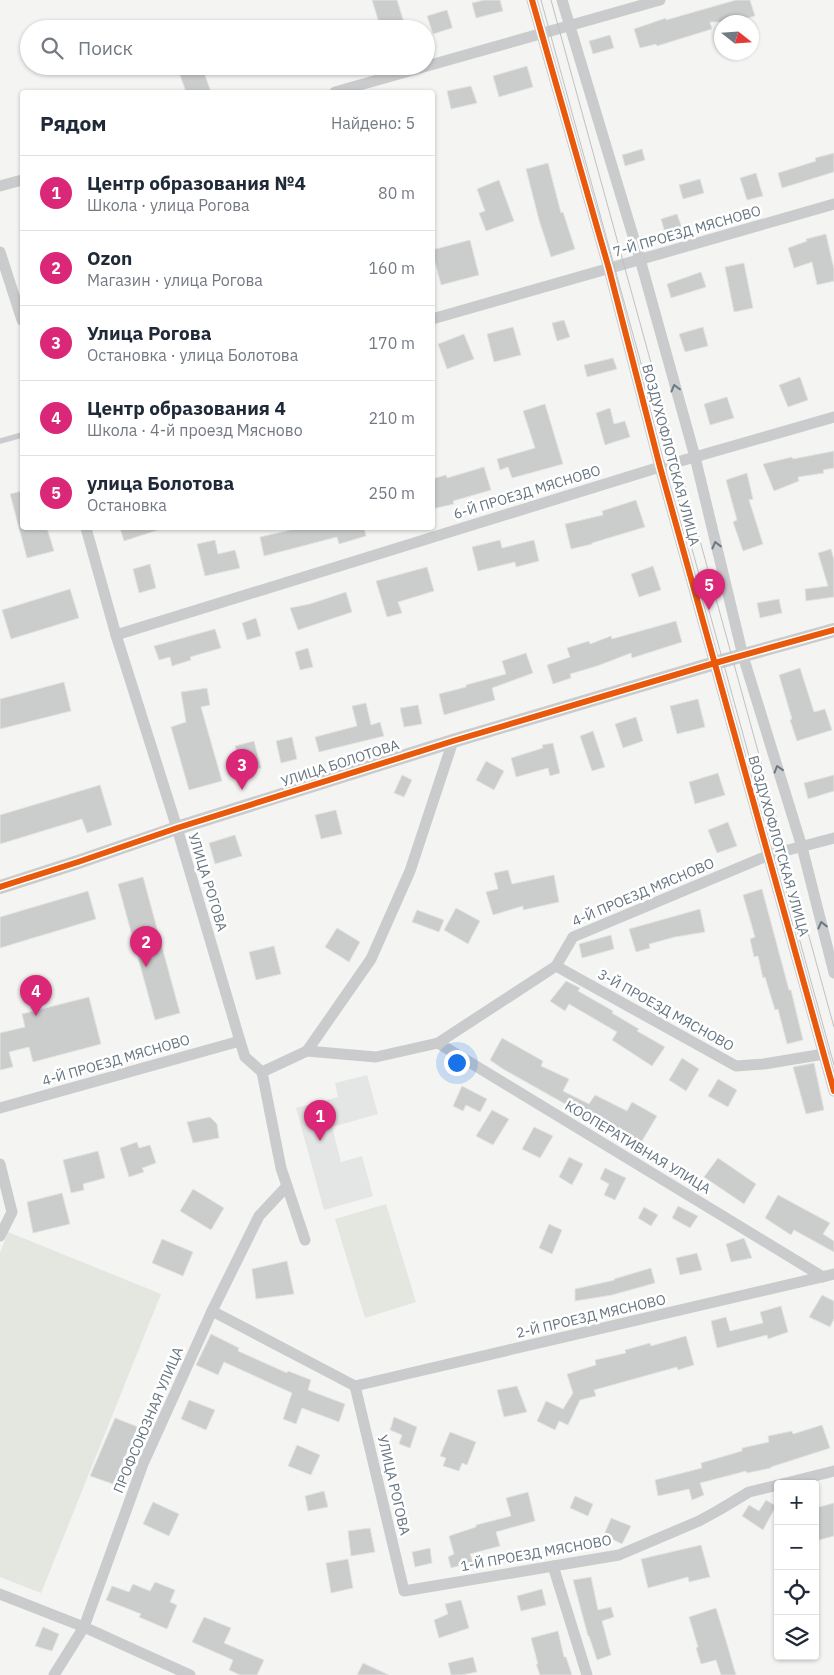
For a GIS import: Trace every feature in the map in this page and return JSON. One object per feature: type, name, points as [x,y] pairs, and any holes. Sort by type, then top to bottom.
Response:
[{"type":"street","name":"ВОЗДУХОФЛОТСКАЯ УЛИЦА","points":[[532,0],[609,269],[660,467],[834,1091]]},
{"type":"street","name":"ВОЗДУХОФЛОТСКАЯ УЛИЦА","points":[[562,0],[640,259],[694,457],[743,656],[802,847],[834,973]]},
{"type":"street","points":[[435,64],[660,0]]},
{"type":"street","points":[[341,90],[396,75]]},
{"type":"street","points":[[0,186],[20,181]]},
{"type":"street","name":"7-Й ПРОЕЗД МЯСНОВО","points":[[435,318],[834,204]]},
{"type":"street","points":[[0,252],[20,314]]},
{"type":"street","name":"6-Й ПРОЕЗД МЯСНОВО","points":[[116,635],[660,467],[834,417]]},
{"type":"street","name":"УЛИЦА РОГОВА","points":[[87,530],[116,635],[240,1041],[246,1057],[262,1072]]},
{"type":"street","name":"УЛИЦА БОЛОТОВА","points":[[0,887],[176,828],[453,741],[715,663],[834,630]]},
{"type":"street","points":[[307,1051],[372,959],[410,871],[453,741]]},
{"type":"street","name":"4-Й ПРОЕЗД МЯСНОВО","points":[[262,1072],[307,1051],[376,1057],[438,1043],[556,966],[573,937],[769,855],[834,838]]},
{"type":"street","name":"3-Й ПРОЕЗД МЯСНОВО","points":[[556,966],[736,1066],[764,1064],[824,1054]]},
{"type":"street","name":"4-Й ПРОЕЗД МЯСНОВО","points":[[0,1108],[240,1041]]},
{"type":"street","name":"КООПЕРАТИВНАЯ УЛИЦА","points":[[438,1043],[828,1275]]},
{"type":"street","points":[[262,1072],[281,1168],[305,1240]]},
{"type":"street","points":[[0,1164],[12,1212],[0,1236]]},
{"type":"street","name":"ПРОФСОЮЗНАЯ УЛИЦА","points":[[54,1675],[84,1627],[143,1464],[212,1311],[259,1216],[287,1186]]},
{"type":"street","name":"2-Й ПРОЕЗД МЯСНОВО","points":[[355,1386],[828,1275]]},
{"type":"street","points":[[212,1311],[355,1386]]},
{"type":"street","name":"УЛИЦА РОГОВА","points":[[355,1386],[404,1591]]},
{"type":"street","points":[[798,1480],[834,1471]]},
{"type":"street","name":"1-Й ПРОЕЗД МЯСНОВО","points":[[404,1591],[619,1555],[720,1510],[749,1492],[774,1486]]},
{"type":"street","points":[[553,1566],[587,1675]]},
{"type":"street","points":[[0,1594],[84,1627],[190,1675]]},
{"type":"lane","points":[[0,441],[20,436]]},
{"type":"shaded area","points":[[367,1075],[378,1114],[332,1127],[341,1162],[362,1156],[373,1196],[324,1210],[296,1108],[338,1097],[335,1083]]},
{"type":"shaded area","points":[[386,1204],[416,1302],[365,1318],[335,1219]]},
{"type":"shaded area","points":[[8,1232],[161,1294],[41,1593],[0,1577],[0,1253]]},
{"type":"building","points":[[372,0],[397,0],[403,20],[378,20]]},
{"type":"building","points":[[484,0],[500,0],[503,11],[476,18],[472,3]]},
{"type":"building","points":[[736,0],[750,0],[755,15],[714,15],[714,22],[710,22],[712,29],[657,46],[656,44],[640,48],[634,29],[666,18],[666,20]]},
{"type":"building","points":[[447,10],[452,28],[435,33],[435,20],[428,20],[427,16]]},
{"type":"building","points":[[610,35],[614,48],[593,54],[589,41]]},
{"type":"building","points":[[527,66],[533,87],[499,97],[493,76]]},
{"type":"building","points":[[180,75],[205,75],[210,90],[185,90]]},
{"type":"building","points":[[471,86],[477,103],[451,109],[447,91]]},
{"type":"building","points":[[642,149],[645,160],[625,166],[622,155]]},
{"type":"building","points":[[834,153],[834,172],[782,188],[778,173],[816,161],[815,158]]},
{"type":"building","points":[[548,163],[561,213],[563,212],[575,249],[551,257],[526,169]]},
{"type":"building","points":[[756,173],[763,196],[747,200],[740,178]]},
{"type":"building","points":[[700,179],[704,193],[683,199],[679,185]]},
{"type":"building","points":[[499,180],[514,221],[486,231],[479,213],[485,211],[477,189]]},
{"type":"building","points":[[677,214],[682,228],[665,233],[661,219]]},
{"type":"building","points":[[826,234],[834,269],[834,281],[817,285],[812,262],[794,268],[788,248],[807,241],[806,239]]},
{"type":"building","points":[[470,240],[479,275],[441,285],[435,262],[435,249]]},
{"type":"building","points":[[744,263],[753,308],[734,312],[725,267]]},
{"type":"building","points":[[701,272],[706,287],[671,298],[667,284]]},
{"type":"building","points":[[564,320],[570,337],[557,341],[552,323]]},
{"type":"building","points":[[513,327],[521,355],[494,362],[487,334]]},
{"type":"building","points":[[703,327],[708,346],[685,352],[679,334]]},
{"type":"building","points":[[464,334],[474,359],[447,369],[438,344]]},
{"type":"building","points":[[613,358],[617,369],[587,377],[584,365]]},
{"type":"building","points":[[800,377],[808,400],[788,407],[779,385]]},
{"type":"building","points":[[727,397],[734,418],[710,425],[704,404]]},
{"type":"building","points":[[545,404],[563,464],[512,478],[508,467],[500,470],[497,459],[535,448],[523,411]]},
{"type":"building","points":[[610,408],[614,424],[625,421],[630,437],[605,445],[596,413]]},
{"type":"building","points":[[834,451],[834,468],[823,470],[824,473],[798,477],[799,481],[774,491],[763,464],[792,457],[793,459]]},
{"type":"building","points":[[484,467],[491,490],[453,501],[454,504],[435,508],[435,478],[446,475],[447,478]]},
{"type":"building","points":[[747,473],[753,499],[749,500],[763,544],[743,551],[733,522],[737,520],[726,480]]},
{"type":"building","points":[[20,492],[20,530],[48,530],[54,551],[27,558],[10,494]]},
{"type":"building","points":[[636,500],[645,527],[571,549],[565,524],[603,515],[602,511]]},
{"type":"building","points":[[121,530],[158,530],[124,541]]},
{"type":"building","points":[[291,530],[364,530],[366,536],[339,544],[337,537],[264,556],[260,537]]},
{"type":"building","points":[[215,540],[218,554],[235,550],[240,568],[205,576],[197,544]]},
{"type":"building","points":[[500,540],[502,548],[534,540],[539,561],[516,567],[515,562],[478,571],[472,547]]},
{"type":"building","points":[[831,549],[834,560],[834,597],[806,601],[805,589],[828,586],[818,553]]},
{"type":"building","points":[[150,564],[156,588],[139,593],[133,569]]},
{"type":"building","points":[[653,566],[661,590],[639,597],[631,574]]},
{"type":"building","points":[[427,567],[434,591],[398,602],[402,613],[387,617],[376,581]]},
{"type":"building","points":[[70,589],[79,618],[11,639],[2,610]]},
{"type":"building","points":[[346,592],[352,612],[298,630],[290,608],[310,604]]},
{"type":"building","points":[[779,599],[782,613],[760,618],[757,603]]},
{"type":"building","points":[[256,618],[261,636],[247,640],[242,623]]},
{"type":"building","points":[[676,621],[682,642],[632,658],[631,653],[570,674],[571,678],[553,684],[547,665],[570,657],[567,648],[589,641],[590,644],[611,636],[612,639]]},
{"type":"building","points":[[215,629],[221,648],[190,657],[191,660],[172,666],[170,657],[159,660],[154,646]]},
{"type":"building","points":[[308,648],[313,667],[300,670],[295,652]]},
{"type":"building","points":[[526,653],[533,673],[492,688],[495,700],[444,715],[439,694],[506,674],[502,661]]},
{"type":"building","points":[[800,668],[814,712],[825,709],[832,730],[797,741],[779,675]]},
{"type":"building","points":[[64,682],[71,711],[0,729],[0,699]]},
{"type":"building","points":[[207,688],[210,705],[201,707],[222,781],[189,790],[171,727],[186,722],[181,692]]},
{"type":"building","points":[[698,699],[705,727],[677,734],[670,706]]},
{"type":"building","points":[[366,703],[371,725],[380,722],[384,736],[319,752],[315,737],[357,726],[352,706]]},
{"type":"building","points":[[418,705],[422,724],[404,727],[400,708]]},
{"type":"building","points":[[636,717],[643,741],[623,748],[615,724]]},
{"type":"building","points":[[593,731],[605,767],[592,771],[580,736]]},
{"type":"building","points":[[292,737],[297,759],[281,763],[276,741]]},
{"type":"building","points":[[254,741],[261,768],[243,773],[235,746]]},
{"type":"building","points":[[553,743],[560,773],[550,776],[548,768],[516,777],[511,758],[543,748],[542,745]]},
{"type":"building","points":[[486,761],[504,771],[494,790],[476,780]]},
{"type":"building","points":[[718,773],[725,795],[695,804],[689,782]]},
{"type":"building","points":[[402,775],[412,780],[404,797],[394,793]]},
{"type":"building","points":[[834,775],[834,791],[808,799],[804,783]]},
{"type":"building","points":[[100,785],[112,825],[87,833],[82,819],[0,844],[0,815]]},
{"type":"building","points":[[336,810],[342,834],[321,839],[315,815]]},
{"type":"building","points":[[728,822],[737,846],[717,853],[708,830]]},
{"type":"building","points":[[235,835],[242,856],[215,864],[209,843]]},
{"type":"building","points":[[508,870],[512,884],[554,875],[559,902],[523,910],[523,906],[493,915],[486,892],[498,889],[494,873]]},
{"type":"building","points":[[143,877],[180,1013],[155,1020],[118,884]]},
{"type":"building","points":[[762,889],[789,990],[791,990],[803,1040],[787,1044],[778,1009],[775,1010],[765,977],[763,978],[758,956],[754,957],[750,939],[755,937],[743,895]]},
{"type":"building","points":[[88,891],[96,919],[0,948],[0,917]]},
{"type":"building","points":[[456,908],[480,921],[468,944],[444,930]]},
{"type":"building","points":[[700,909],[705,932],[649,944],[650,948],[636,952],[629,929]]},
{"type":"building","points":[[417,910],[444,920],[439,932],[412,922]]},
{"type":"building","points":[[337,928],[360,942],[349,962],[325,947]]},
{"type":"building","points":[[611,935],[614,949],[582,958],[579,944]]},
{"type":"building","points":[[274,946],[281,974],[256,980],[249,952]]},
{"type":"building","points":[[566,981],[580,988],[578,991],[613,1011],[612,1013],[639,1029],[637,1031],[665,1047],[652,1066],[612,1040],[617,1032],[569,1004],[565,1011],[550,1001]]},
{"type":"building","points":[[89,997],[101,1044],[33,1062],[29,1047],[9,1052],[13,1067],[0,1070],[0,1033],[25,1027],[22,1014]]},
{"type":"building","points":[[502,1038],[543,1061],[541,1066],[569,1079],[563,1091],[589,1104],[595,1095],[627,1111],[632,1102],[657,1116],[639,1146],[573,1110],[490,1060]]},
{"type":"building","points":[[682,1058],[699,1069],[686,1091],[669,1080]]},
{"type":"building","points":[[814,1063],[824,1110],[806,1114],[793,1067]]},
{"type":"building","points":[[718,1079],[737,1090],[728,1107],[708,1096]]},
{"type":"building","points":[[462,1086],[487,1099],[480,1112],[466,1105],[463,1111],[453,1106]]},
{"type":"building","points":[[492,1110],[509,1119],[493,1145],[476,1136]]},
{"type":"building","points":[[210,1117],[217,1124],[219,1138],[193,1143],[187,1122]]},
{"type":"building","points":[[534,1127],[553,1136],[540,1158],[522,1149]]},
{"type":"building","points":[[137,1142],[139,1148],[150,1145],[156,1163],[142,1168],[144,1172],[129,1177],[120,1148]]},
{"type":"building","points":[[98,1151],[105,1178],[83,1184],[84,1190],[71,1193],[63,1160]]},
{"type":"building","points":[[569,1157],[583,1164],[572,1185],[559,1177]]},
{"type":"building","points":[[718,1158],[756,1184],[744,1204],[704,1177]]},
{"type":"building","points":[[605,1168],[626,1178],[615,1200],[604,1195],[609,1184],[600,1179]]},
{"type":"building","points":[[193,1189],[224,1208],[211,1230],[180,1211]]},
{"type":"building","points":[[62,1193],[70,1224],[33,1233],[27,1202]]},
{"type":"building","points":[[778,1195],[830,1223],[823,1234],[834,1241],[834,1252],[794,1230],[791,1235],[765,1218]]},
{"type":"building","points":[[678,1206],[698,1216],[690,1228],[672,1218]]},
{"type":"building","points":[[644,1207],[658,1215],[651,1226],[638,1218]]},
{"type":"building","points":[[549,1224],[562,1230],[552,1254],[539,1248]]},
{"type":"building","points":[[744,1238],[752,1258],[731,1262],[726,1244]]},
{"type":"building","points":[[162,1239],[193,1252],[183,1276],[152,1263]]},
{"type":"building","points":[[697,1253],[702,1270],[680,1275],[676,1258]]},
{"type":"building","points":[[287,1261],[294,1294],[256,1299],[252,1269]]},
{"type":"building","points":[[651,1268],[655,1283],[612,1295],[575,1301],[575,1289],[615,1280]]},
{"type":"building","points":[[822,1295],[834,1301],[834,1319],[830,1327],[809,1317]]},
{"type":"building","points":[[781,1306],[788,1332],[768,1339],[767,1335],[717,1348],[711,1321],[726,1317],[730,1331],[763,1323],[760,1312]]},
{"type":"building","points":[[211,1334],[239,1348],[238,1351],[287,1373],[288,1371],[311,1380],[308,1390],[345,1404],[339,1422],[302,1408],[296,1424],[283,1419],[292,1393],[224,1362],[218,1375],[196,1365]]},
{"type":"building","points":[[686,1336],[694,1365],[678,1370],[677,1367],[594,1390],[596,1396],[580,1400],[568,1425],[559,1421],[555,1430],[537,1421],[546,1401],[563,1409],[573,1393],[567,1374],[596,1365],[595,1360],[626,1353],[625,1350],[650,1343],[651,1346]]},
{"type":"building","points":[[517,1386],[527,1412],[504,1417],[497,1390]]},
{"type":"building","points":[[189,1400],[215,1410],[206,1430],[181,1419]]},
{"type":"building","points":[[394,1417],[417,1427],[410,1448],[399,1444],[402,1435],[390,1430]]},
{"type":"building","points":[[115,1418],[138,1427],[113,1484],[90,1476]]},
{"type":"building","points":[[822,1425],[830,1448],[771,1468],[747,1473],[746,1471],[700,1483],[704,1495],[692,1500],[689,1489],[658,1496],[655,1480],[702,1468],[701,1463],[742,1451],[742,1448],[769,1442],[768,1436],[792,1431],[793,1434]]},
{"type":"building","points":[[450,1432],[476,1442],[467,1465],[462,1463],[459,1471],[443,1466],[446,1458],[440,1456]]},
{"type":"building","points":[[297,1445],[320,1455],[311,1475],[288,1466]]},
{"type":"building","points":[[324,1491],[328,1507],[308,1511],[305,1496]]},
{"type":"building","points":[[528,1492],[535,1521],[496,1532],[500,1546],[470,1554],[473,1562],[451,1568],[448,1557],[454,1554],[449,1536],[476,1527],[476,1525],[511,1516],[506,1498]]},
{"type":"building","points":[[575,1496],[593,1504],[588,1516],[570,1508]]},
{"type":"building","points":[[766,1500],[774,1505],[774,1510],[763,1530],[742,1516],[749,1505],[759,1511]]},
{"type":"building","points":[[153,1502],[179,1514],[169,1536],[143,1524]]},
{"type":"building","points":[[834,1503],[834,1536],[819,1540],[819,1525],[819,1507]]},
{"type":"building","points":[[611,1518],[631,1526],[622,1544],[604,1535]]},
{"type":"building","points":[[370,1528],[375,1552],[351,1556],[348,1531]]},
{"type":"building","points":[[701,1545],[710,1577],[689,1582],[688,1577],[648,1588],[641,1559]]},
{"type":"building","points":[[430,1548],[432,1563],[415,1567],[412,1552]]},
{"type":"building","points":[[348,1559],[353,1588],[331,1593],[326,1563]]},
{"type":"building","points":[[591,1577],[598,1610],[611,1607],[614,1617],[602,1621],[611,1655],[597,1660],[588,1636],[573,1580]]},
{"type":"building","points":[[155,1582],[175,1590],[170,1602],[177,1605],[167,1629],[139,1617],[141,1614],[106,1600],[112,1586],[129,1592],[133,1584],[150,1591]]},
{"type":"building","points":[[542,1589],[546,1605],[521,1611],[517,1596]]},
{"type":"building","points":[[461,1600],[469,1628],[439,1638],[434,1620],[448,1614],[445,1604]]},
{"type":"building","points":[[716,1608],[736,1675],[721,1675],[716,1660],[701,1664],[696,1648],[698,1647],[689,1617]]},
{"type":"building","points":[[204,1617],[231,1628],[224,1643],[264,1660],[257,1675],[240,1675],[229,1670],[233,1660],[192,1642]]},
{"type":"building","points":[[43,1627],[59,1634],[52,1651],[35,1646]]},
{"type":"building","points":[[558,1631],[564,1657],[566,1657],[572,1675],[540,1675],[531,1638]]},
{"type":"building","points":[[473,1657],[477,1672],[451,1675],[448,1663]]},
{"type":"building","points":[[363,1663],[389,1675],[357,1675]]},
{"type":"tram line","points":[[541,0],[834,1065]]},
{"type":"tram line","points":[[551,0],[834,1027]]},
{"type":"cycle path","points":[[532,0],[609,269],[660,467],[834,1091]]},
{"type":"cycle path","points":[[0,887],[177,828],[453,741],[715,663],[834,630]]},
{"type":"place","name":"улица Болотова","points":[[709,610]]},
{"type":"place","name":"Улица Рогова","points":[[242,790]]},
{"type":"place","name":"Ozon","points":[[146,967]]},
{"type":"place","name":"Центр образования 4","points":[[36,1016]]},
{"type":"place","name":"Центр образования №4","points":[[320,1141]]}]
